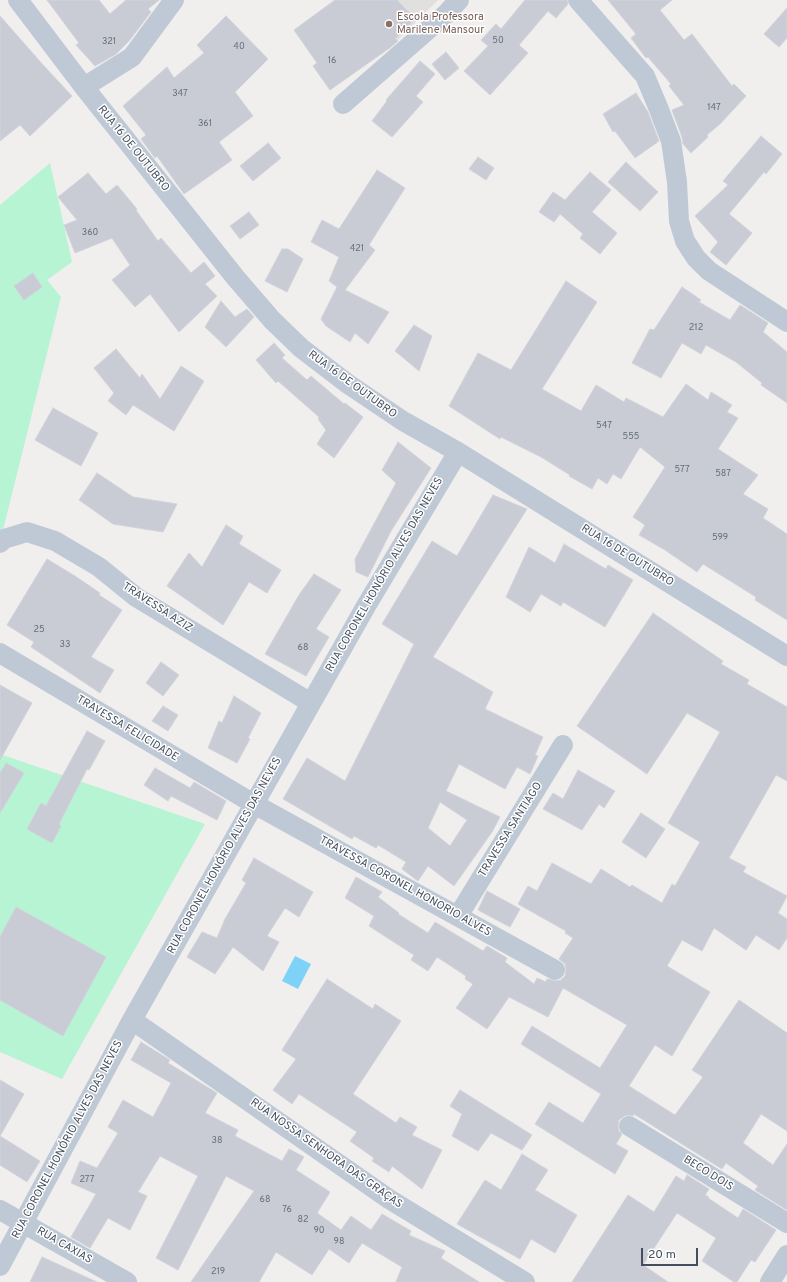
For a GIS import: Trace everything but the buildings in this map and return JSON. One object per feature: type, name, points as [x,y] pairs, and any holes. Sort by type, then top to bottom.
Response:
[{"type":"street","name":"RUA 16 DE OUTUBRO","points":[[18,0],[84,87],[234,277],[272,320],[301,348],[348,384],[403,421],[458,452],[787,656]]},
{"type":"street","points":[[84,87],[132,57],[174,0]]},
{"type":"street","points":[[343,104],[446,14],[459,0]]},
{"type":"street","points":[[578,0],[645,76],[671,141],[677,182],[679,221],[685,241],[696,258],[709,271],[787,322]]},
{"type":"street","name":"RUA CORONEL HONÓRIO ALVES DAS NEVES","points":[[0,1266],[132,1020],[366,606],[458,452]]},
{"type":"street","name":"TRAVESSA AZIZ","points":[[0,543],[4,539],[27,532],[55,541],[99,567],[136,596],[311,703]]},
{"type":"street","name":"TRAVESSA FELICIDADE","points":[[0,653],[254,804]]},
{"type":"street","name":"TRAVESSA SANTIAGO","points":[[458,916],[563,745]]},
{"type":"street","name":"TRAVESSA CORONEL HONORIO ALVES","points":[[254,804],[555,970]]},
{"type":"street","name":"RUA NOSSA SENHORA DAS GRAÇAS","points":[[132,1020],[389,1198],[524,1282]]},
{"type":"street","name":"BECO DOIS","points":[[629,1126],[787,1223]]},
{"type":"street","name":"RUA CAXIAS","points":[[0,1210],[127,1282]]},
{"type":"street","points":[[770,1282],[787,1254]]},
{"type":"shaded area","name":"Escola Professora Marilene Mansour","points":[[338,0],[438,0],[389,49]]},
{"type":"green space","points":[[50,163],[72,262],[47,280],[61,297],[0,542],[0,205]]},
{"type":"green space","points":[[0,754],[205,824],[62,1079],[0,1052]]},
{"type":"water","points":[[295,956],[311,964],[298,989],[282,981]]},
{"type":"place","name":"Escola Professora Marilene Mansour","points":[[389,24]]}]
